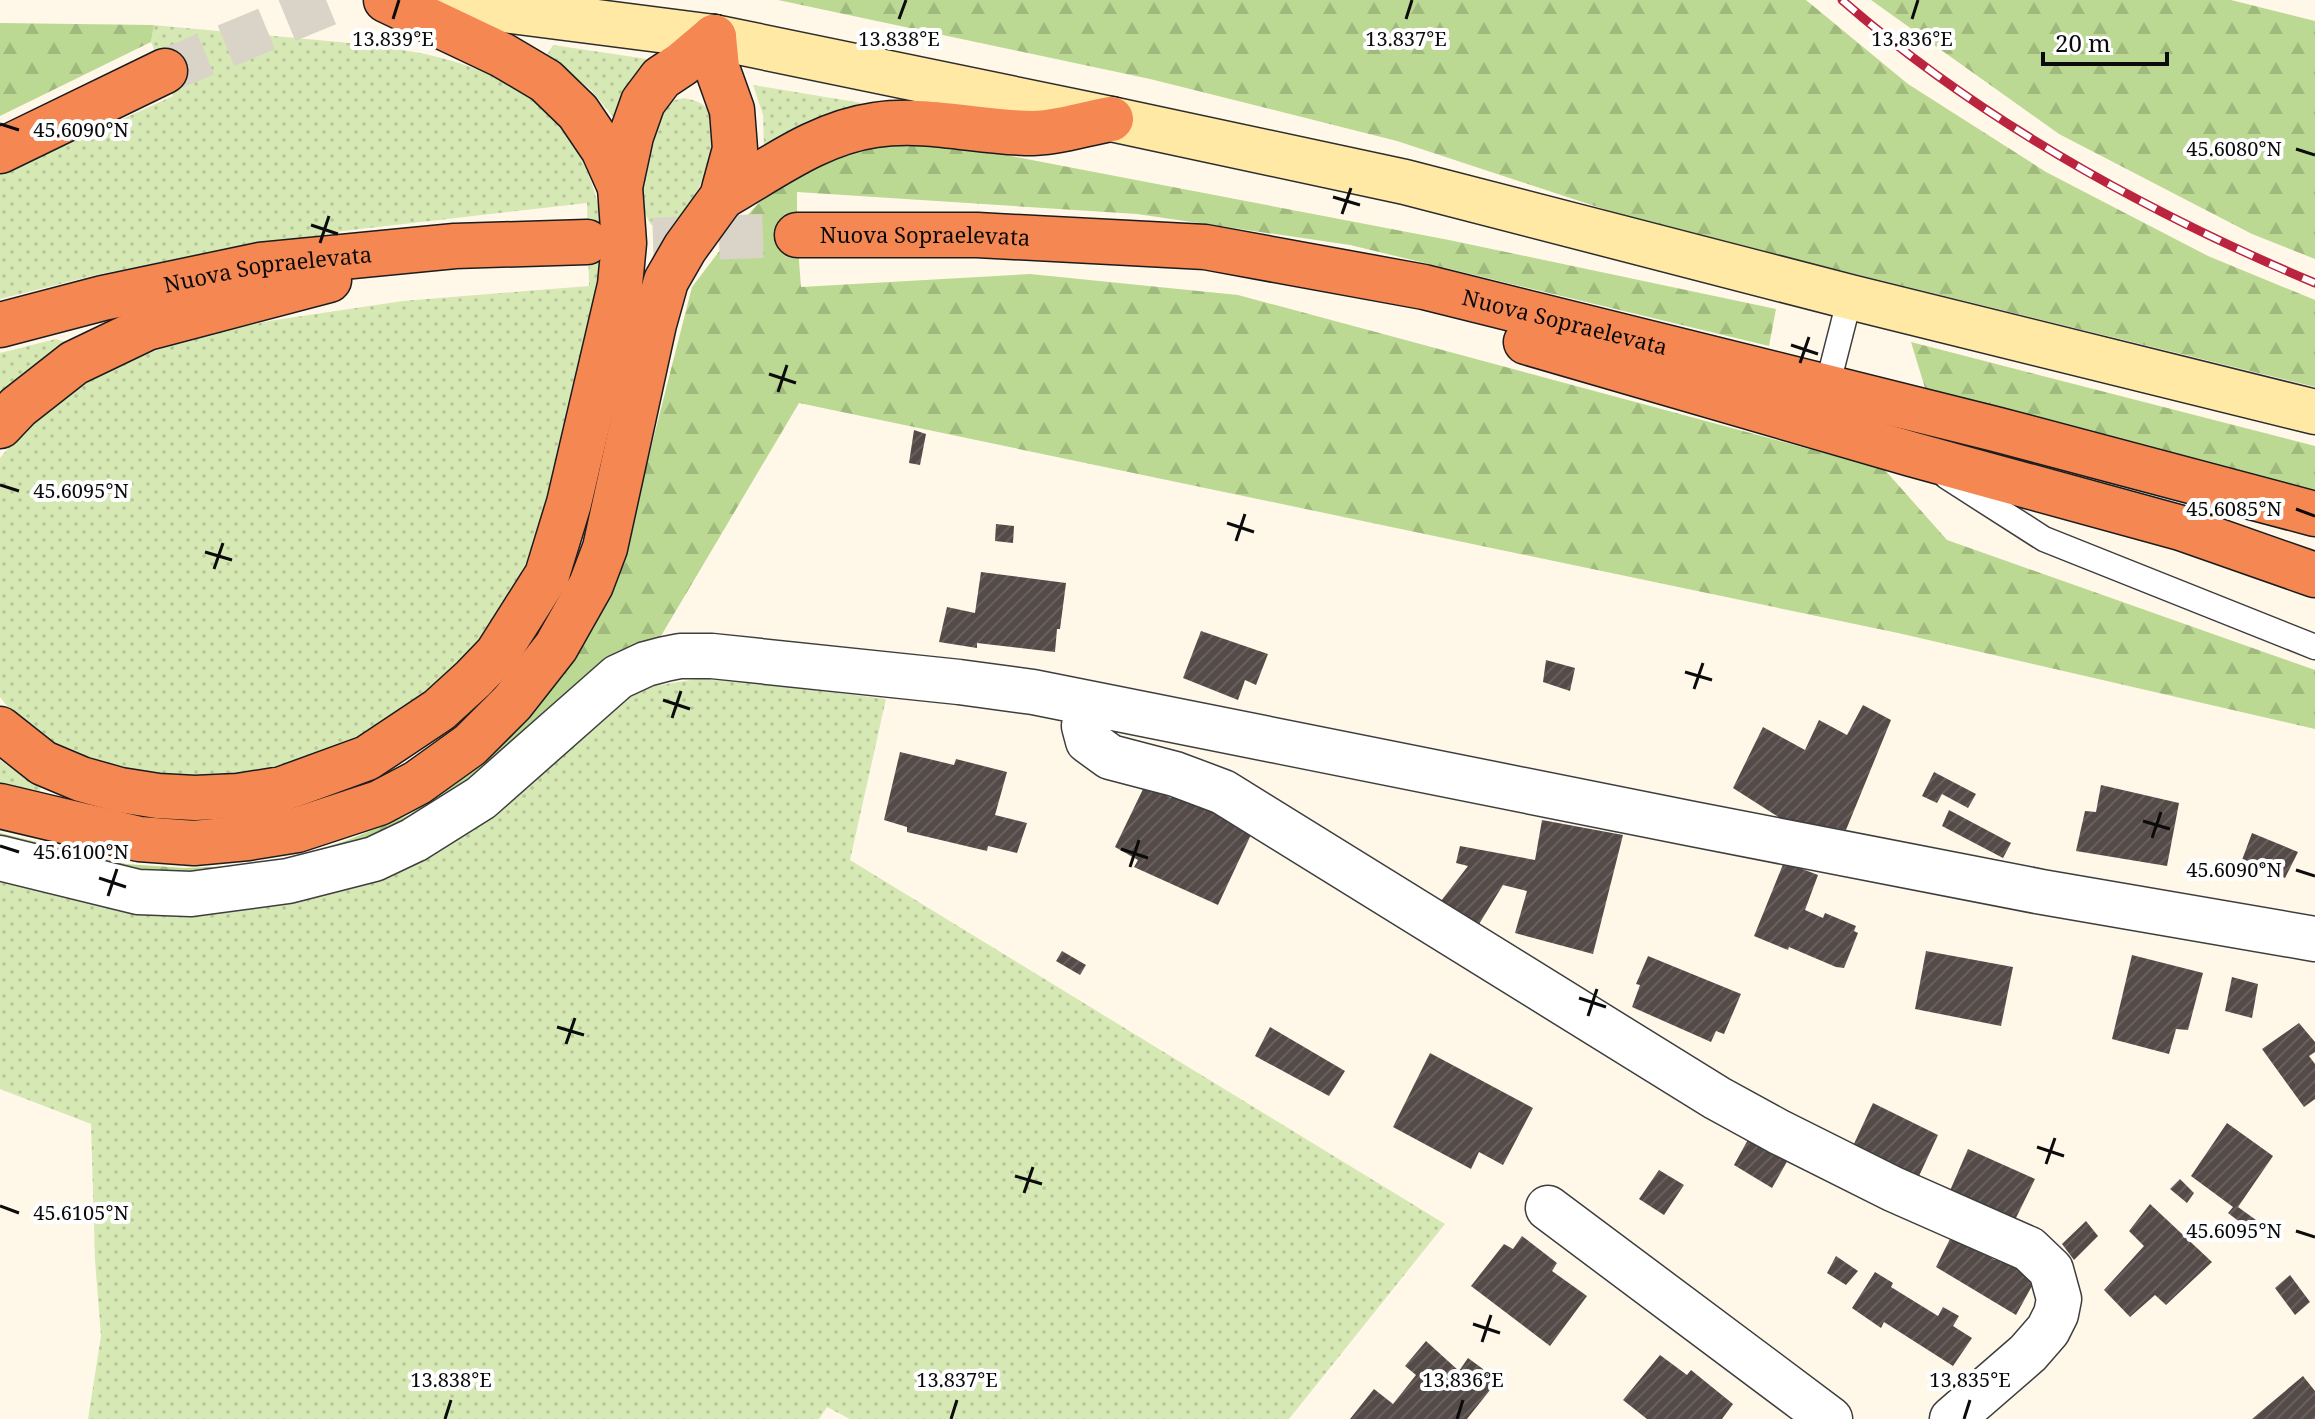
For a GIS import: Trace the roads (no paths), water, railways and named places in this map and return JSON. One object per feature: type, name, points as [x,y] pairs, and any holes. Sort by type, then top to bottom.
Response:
[{"type":"highway","points":[[386,0],[502,55],[546,81],[578,112],[603,149],[620,187]]},
{"type":"highway","points":[[0,729],[43,763],[81,779],[120,790],[195,798],[238,796],[282,789],[367,758],[439,710],[497,654],[547,575],[569,503],[620,285],[624,243],[620,187],[631,136],[643,102],[661,78],[714,37]]},
{"type":"highway","points":[[0,806],[139,839],[194,843],[297,830],[379,803],[417,783],[470,745],[512,703],[537,674],[591,585],[605,548],[666,281],[685,248],[722,197],[735,149],[732,110],[717,68],[714,37]]},
{"type":"highway","points":[[0,151],[165,71]]},
{"type":"highway","points":[[722,197],[829,137],[873,125],[901,122],[1035,133],[1111,119]]},
{"type":"highway","name":"Nuova Sopraelevata","points":[[797,235],[977,235],[1205,247],[1424,287],[1995,429],[2315,514]]},
{"type":"highway","name":"Nuova Sopraelevata","points":[[0,325],[103,298],[260,265],[455,246],[587,242]]},
{"type":"highway","points":[[0,426],[18,407],[74,363],[147,328],[455,246]]},
{"type":"highway","points":[[1205,247],[1911,454],[2181,528],[2315,575]]},
{"type":"main road","points":[[425,0],[714,37],[1405,182],[1850,297],[2315,412]]},
{"type":"street","points":[[0,858],[138,892],[191,894],[288,881],[374,859],[414,840],[481,798],[618,677],[646,664],[680,656],[712,656],[1033,692],[2042,892],[2315,939]]},
{"type":"street","points":[[1088,704],[1084,726],[1088,741],[1110,757],[1175,774],[1223,792],[1717,1098],[1893,1189],[2029,1249],[2051,1270],[2059,1299],[2056,1314],[2048,1330],[2028,1353],[1952,1419]]},
{"type":"street","points":[[1548,1208],[1830,1419]]},
{"type":"lane","points":[[1827,387],[1850,297]]},
{"type":"lane","points":[[1911,454],[2044,539],[2315,647]]},
{"type":"tunnel","points":[[165,71],[337,0]]},
{"type":"tunnel","points":[[587,242],[797,235]]},
{"type":"railway","points":[[1842,0],[1951,85],[2067,160],[2189,226],[2315,283]]}]
